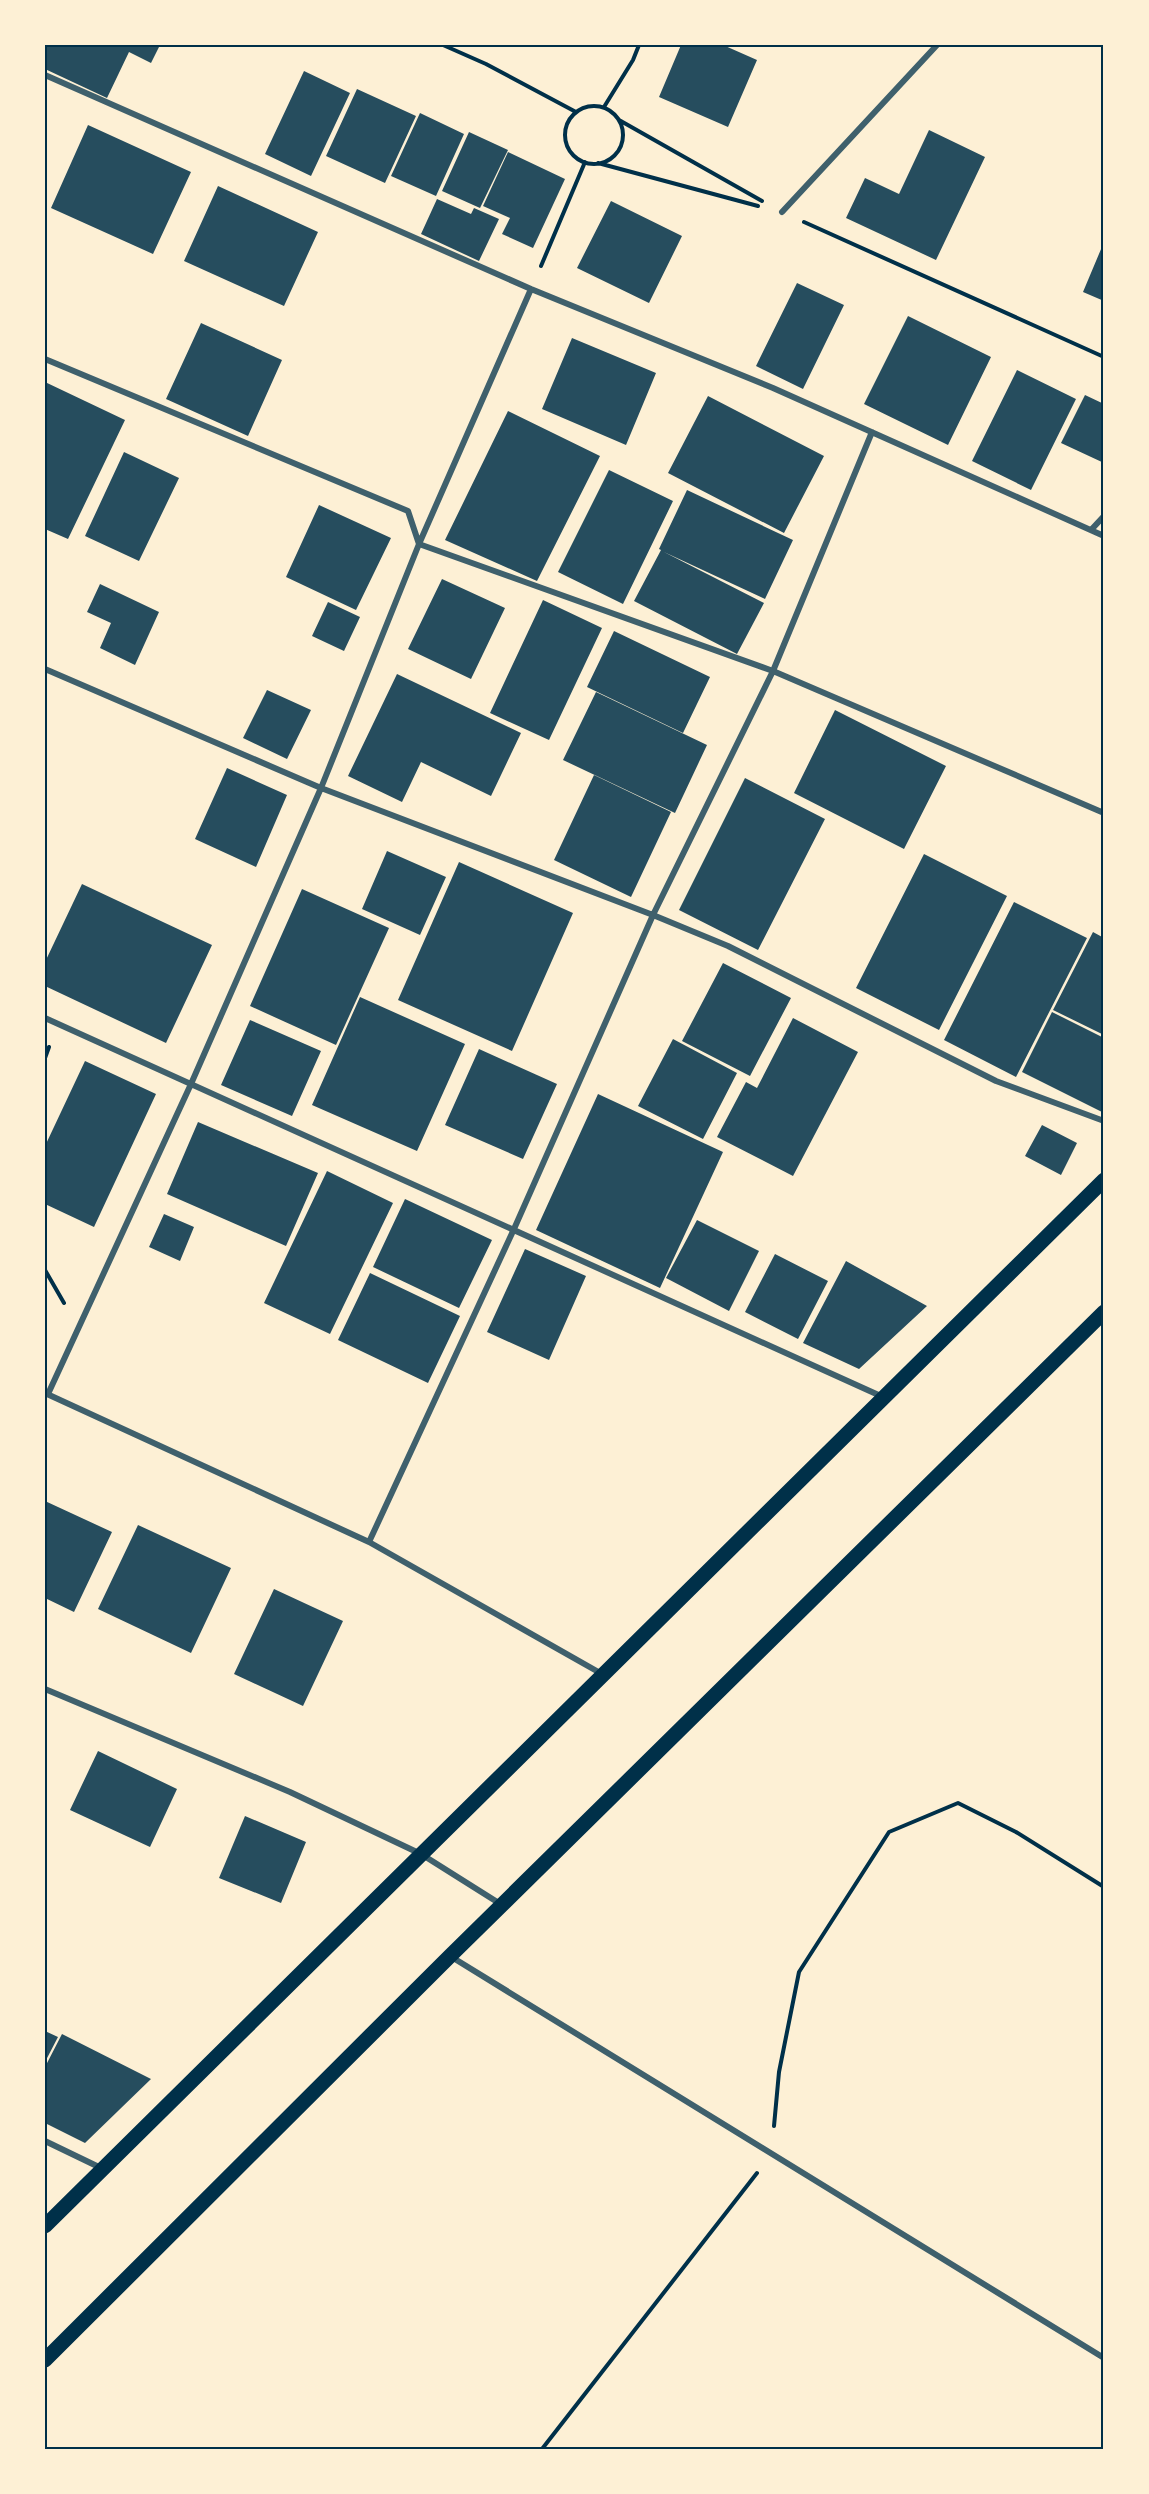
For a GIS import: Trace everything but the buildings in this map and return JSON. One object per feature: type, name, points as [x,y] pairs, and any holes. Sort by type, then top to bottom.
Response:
[{"type":"main road","points":[[45,2226],[1104,1180]]},
{"type":"main road","points":[[45,2360],[450,1956],[1104,1312]]},
{"type":"street","points":[[782,212],[937,45]]},
{"type":"street","points":[[45,75],[531,289],[773,388],[1104,536]]},
{"type":"street","points":[[531,289],[419,544],[321,788],[191,1084],[47,1394],[369,1542],[603,1674]]},
{"type":"street","points":[[45,359],[408,511],[419,544]]},
{"type":"street","points":[[369,1542],[514,1229],[653,915],[773,671],[872,432]]},
{"type":"street","points":[[1091,530],[1104,516]]},
{"type":"street","points":[[419,544],[773,671],[1104,813]]},
{"type":"street","points":[[45,669],[321,788],[728,946],[996,1081],[1104,1121]]},
{"type":"street","points":[[45,1018],[883,1397]]},
{"type":"street","points":[[45,1689],[290,1792],[421,1854],[502,1905]]},
{"type":"street","points":[[450,1956],[1104,2358]]},
{"type":"street","points":[[45,2141],[103,2169]]},
{"type":"path","points":[[443,45],[486,64],[576,112]]},
{"type":"path","points":[[604,107],[633,60],[639,45]]},
{"type":"path","points":[[782,212],[598,163],[585,162],[573,155],[565,138],[566,129],[576,112],[594,105],[604,107],[619,120],[782,212],[1104,357]]},
{"type":"path","points":[[598,163],[615,155],[620,147],[623,138],[619,120]]},
{"type":"path","points":[[531,289],[585,162]]},
{"type":"path","points":[[542,2449],[772,2154],[779,2072],[799,1972],[889,1832],[958,1803],[1016,1832],[1104,1887]]}]
